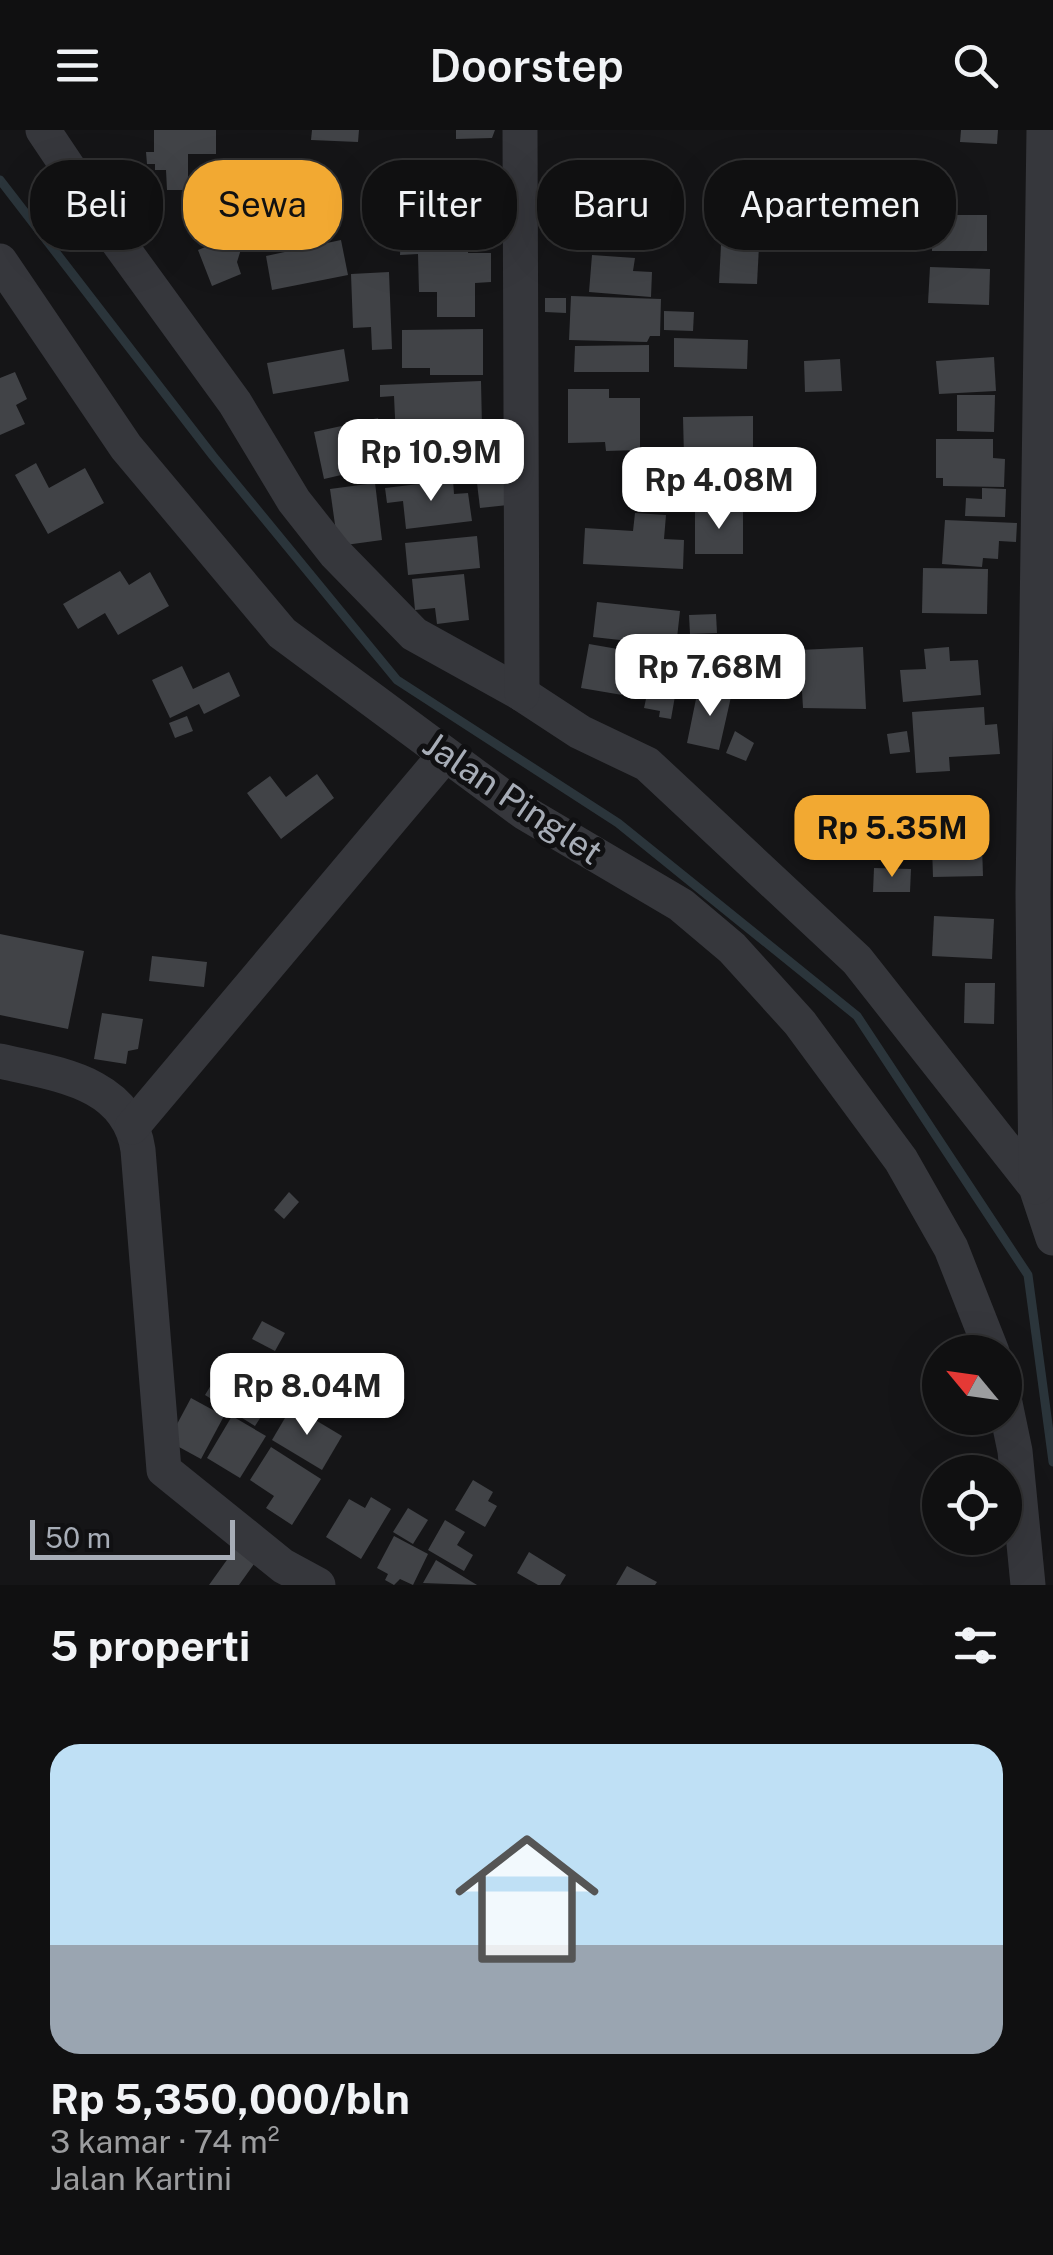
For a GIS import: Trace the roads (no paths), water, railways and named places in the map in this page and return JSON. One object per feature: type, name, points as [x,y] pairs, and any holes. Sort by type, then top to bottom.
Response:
[{"type":"street","points":[[43,130],[118,242],[236,403],[294,502],[335,553],[414,634],[522,694],[580,732],[647,764],[857,960],[1036,1187]]},
{"type":"street","points":[[520,130],[522,694]]},
{"type":"street","points":[[1044,130],[1043,894],[1036,1187],[1053,1238]]},
{"type":"street","name":"Jalan Pinglet","points":[[0,261],[126,447],[282,633],[525,812],[680,905],[732,948],[800,1023],[901,1160],[950,1248],[985,1335]]},
{"type":"street","points":[[132,1128],[445,755]]},
{"type":"street","points":[[0,1061],[99,1089],[118,1106],[132,1128],[140,1168],[164,1470],[283,1566],[318,1585]]},
{"type":"street","points":[[1012,1435],[1028,1585]]},
{"type":"waterway","points":[[0,180],[213,456],[397,680],[618,823],[857,1016],[1028,1275],[1053,1462]]}]
